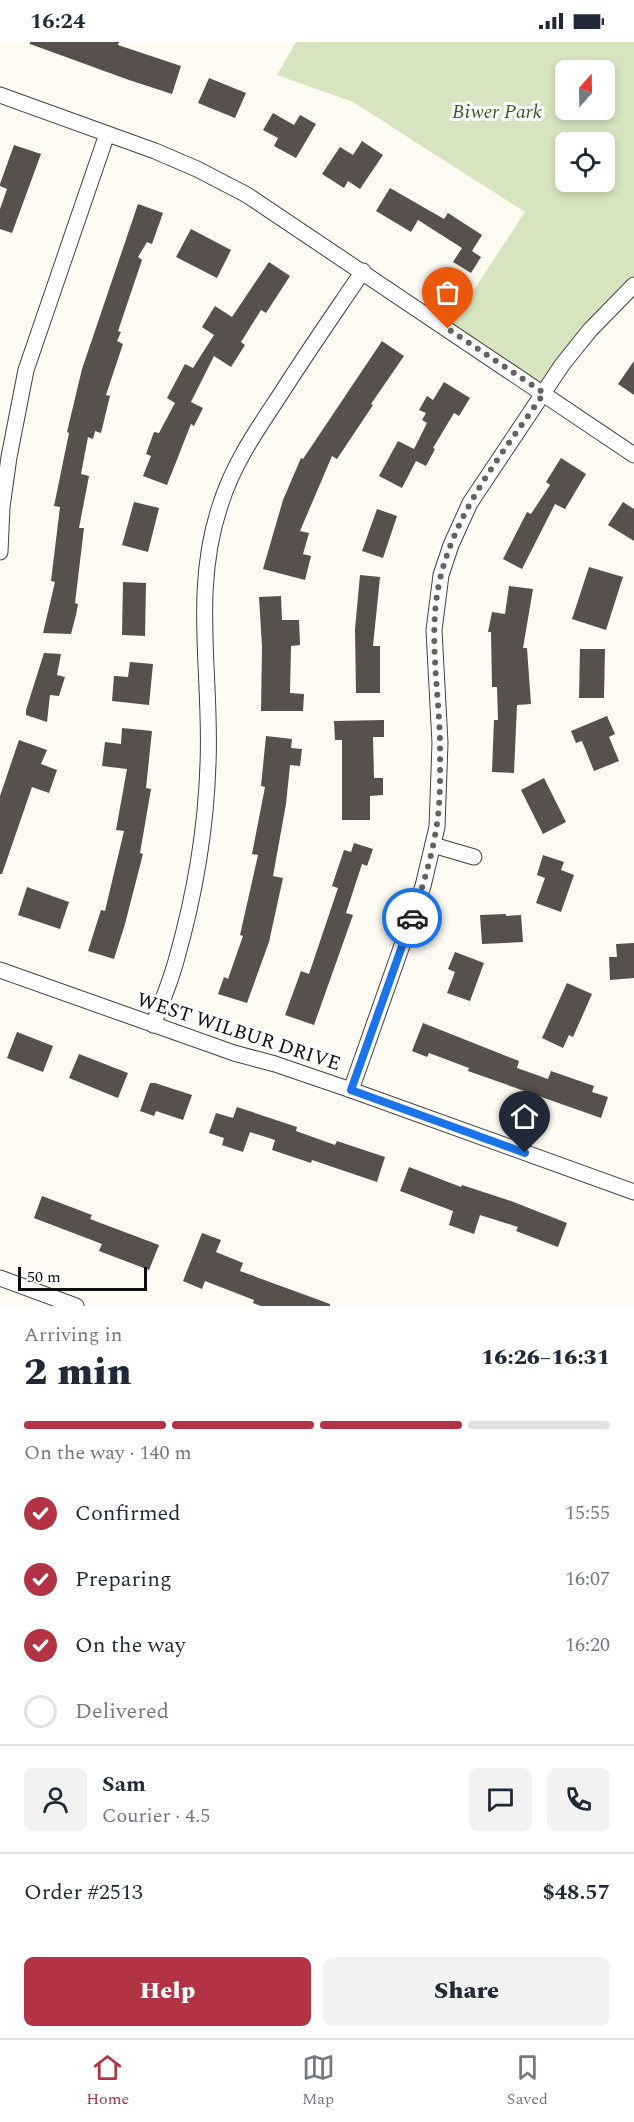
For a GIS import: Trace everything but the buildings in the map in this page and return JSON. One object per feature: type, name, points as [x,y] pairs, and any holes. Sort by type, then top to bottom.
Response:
[{"type":"street","points":[[0,95],[197,169],[247,195],[634,454]]},
{"type":"street","points":[[0,552],[2,507],[9,457],[26,370],[107,134]]},
{"type":"street","points":[[153,1025],[176,962],[203,831],[209,739],[203,624],[204,587],[212,534],[220,504],[229,481],[253,435],[363,271]]},
{"type":"street","points":[[351,1090],[423,886],[437,827],[440,752],[434,630],[441,576],[451,545],[470,503],[544,393],[590,330],[634,285]]},
{"type":"street","points":[[433,845],[474,857]]},
{"type":"street","name":"WEST WILBUR DRIVE","points":[[0,970],[153,1025],[351,1090],[634,1192]]},
{"type":"street","points":[[0,1278],[76,1306]]},
{"type":"green space","name":"Biwer Park","points":[[296,42],[634,42],[634,297],[544,393],[448,329],[525,212],[353,102],[277,75]]},
{"type":"way so far","points":[[412,918],[423,886],[437,827],[440,742],[434,630],[441,576],[451,545],[470,503],[544,393],[448,329]]},
{"type":"route","points":[[412,918],[351,1090],[525,1153]]}]
